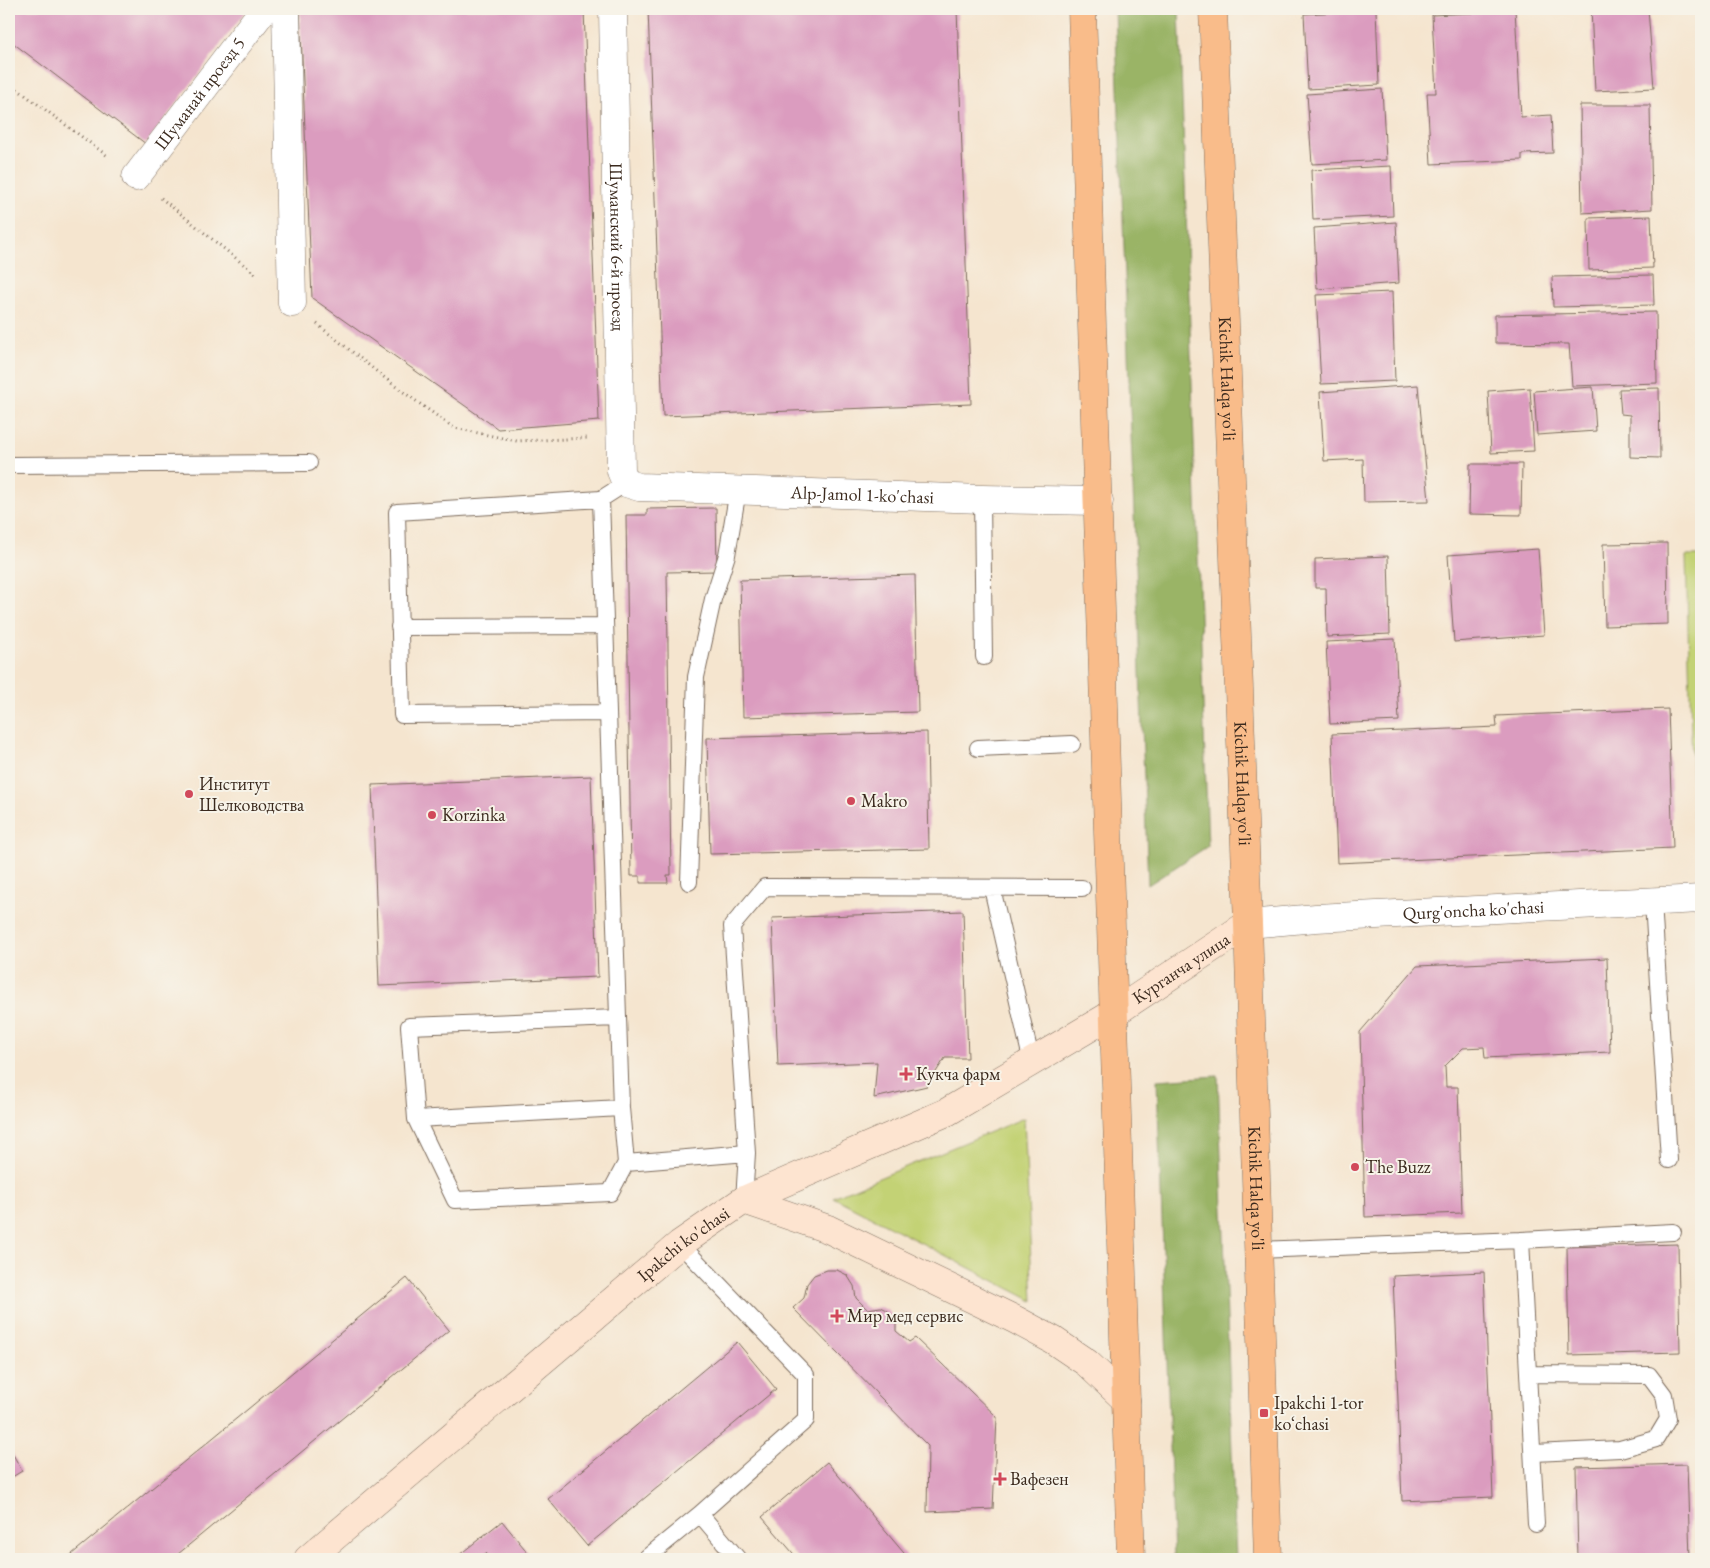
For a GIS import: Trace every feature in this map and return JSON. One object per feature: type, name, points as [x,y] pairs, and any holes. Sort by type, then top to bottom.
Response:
[{"type":"highway","points":[[1082,9],[1131,1559]]},
{"type":"highway","name":"Kichik Halqa yo'li","points":[[1213,9],[1248,924],[1268,1559]]},
{"type":"main road","name":"Курганча улица","points":[[1114,1013],[1248,924]]},
{"type":"main road","name":"Ipakchi ko'chasi","points":[[308,1559],[680,1244],[744,1200],[948,1112],[1114,1013]]},
{"type":"main road","points":[[744,1200],[828,1229],[1016,1320],[1053,1340],[1087,1363],[1126,1400]]},
{"type":"street","name":"Шуманай проезд 5","points":[[136,177],[264,9]]},
{"type":"street","points":[[286,9],[292,304]]},
{"type":"street","name":"Шуманский 6-й проезд","points":[[613,9],[622,471],[626,483]]},
{"type":"street","name":"Alp-Jamol 1-ko'chasi","points":[[626,483],[639,487],[982,499],[1099,501]]},
{"type":"street","name":"Qurg'oncha ko'chasi","points":[[1248,924],[1316,918],[1701,899]]},
{"type":"lane","points":[[9,465],[309,464]]},
{"type":"lane","points":[[608,713],[402,714],[397,512],[601,499],[626,483]]},
{"type":"lane","points":[[689,882],[696,677],[714,599],[727,555],[738,490]]},
{"type":"lane","points":[[601,499],[617,1018],[621,1108],[626,1163],[610,1194],[455,1200],[416,1119],[409,1026],[617,1018]]},
{"type":"lane","points":[[982,499],[984,658]]},
{"type":"lane","points":[[399,627],[605,626]]},
{"type":"lane","points":[[978,748],[1072,744]]},
{"type":"lane","points":[[744,1200],[747,1153],[732,926],[765,888],[1082,888]]},
{"type":"lane","points":[[992,888],[1032,1063]]},
{"type":"lane","points":[[1653,902],[1668,1160]]},
{"type":"lane","points":[[416,1119],[621,1108]]},
{"type":"lane","points":[[626,1163],[747,1153]]},
{"type":"lane","points":[[1257,1250],[1673,1232]]},
{"type":"lane","points":[[1521,1240],[1534,1453],[1536,1524]]},
{"type":"lane","points":[[645,1559],[700,1514],[806,1420],[806,1375],[680,1244]]},
{"type":"lane","points":[[1529,1374],[1649,1375],[1664,1395],[1668,1419],[1656,1439],[1620,1449],[1534,1453]]},
{"type":"lane","points":[[700,1514],[738,1559]]},
{"type":"green space","points":[[1115,9],[1179,9],[1208,846],[1148,885]]},
{"type":"green space","points":[[1686,556],[1701,556],[1701,836],[1694,836]]},
{"type":"green space","points":[[1218,1076],[1236,1559],[1174,1559],[1157,1080]]},
{"type":"green space","points":[[1024,1118],[1033,1301],[833,1197]]},
{"type":"building","points":[[9,9],[247,9],[146,144],[9,40]]},
{"type":"building","points":[[300,9],[584,9],[599,421],[498,429],[312,298]]},
{"type":"building","points":[[648,9],[957,9],[971,404],[663,416]]},
{"type":"building","points":[[1471,9],[1515,9],[1521,117],[1551,115],[1553,153],[1522,154],[1522,160],[1431,164],[1427,93],[1436,93],[1432,15],[1472,13]]},
{"type":"building","points":[[1591,9],[1648,9],[1654,88],[1595,91]]},
{"type":"building","points":[[1376,10],[1379,85],[1308,89],[1304,14]]},
{"type":"building","points":[[1382,89],[1386,160],[1312,164],[1307,94]]},
{"type":"building","points":[[1580,105],[1650,105],[1652,209],[1582,213]]},
{"type":"building","points":[[1391,166],[1393,216],[1313,220],[1311,170]]},
{"type":"building","points":[[1651,216],[1653,268],[1589,270],[1588,218]]},
{"type":"building","points":[[1396,222],[1399,283],[1317,289],[1314,228]]},
{"type":"building","points":[[1653,275],[1654,305],[1553,307],[1552,277]]},
{"type":"building","points":[[1392,292],[1395,381],[1321,384],[1316,295]]},
{"type":"building","points":[[1656,312],[1657,383],[1572,386],[1569,344],[1495,343],[1495,315]]},
{"type":"building","points":[[1418,385],[1429,501],[1364,502],[1363,459],[1324,461],[1320,392]]},
{"type":"building","points":[[1593,387],[1596,431],[1537,435],[1534,391]]},
{"type":"building","points":[[1530,388],[1534,451],[1491,453],[1488,391]]},
{"type":"building","points":[[1659,388],[1660,458],[1630,457],[1630,415],[1621,414],[1619,389]]},
{"type":"building","points":[[1470,464],[1522,464],[1521,515],[1469,514]]},
{"type":"building","points":[[716,508],[717,571],[667,572],[671,875],[667,875],[668,883],[640,883],[640,876],[631,876],[626,515],[647,515],[647,509]]},
{"type":"building","points":[[1667,543],[1668,624],[1605,626],[1603,544]]},
{"type":"building","points":[[1538,549],[1544,635],[1454,642],[1448,555]]},
{"type":"building","points":[[1388,556],[1390,634],[1327,637],[1326,588],[1315,588],[1315,559]]},
{"type":"building","points":[[915,575],[918,712],[743,717],[740,580]]},
{"type":"building","points":[[1395,639],[1399,721],[1330,724],[1326,642]]},
{"type":"building","points":[[1668,709],[1673,848],[1337,863],[1332,734],[1497,727],[1496,716]]},
{"type":"building","points":[[927,732],[929,849],[710,854],[707,738]]},
{"type":"building","points":[[591,776],[598,977],[379,986],[372,785]]},
{"type":"building","points":[[963,911],[968,1058],[945,1058],[927,1086],[874,1098],[877,1062],[778,1066],[772,918]]},
{"type":"building","points":[[1607,958],[1610,1052],[1485,1058],[1484,1047],[1463,1048],[1445,1066],[1446,1087],[1458,1087],[1462,1213],[1365,1217],[1360,1032],[1417,966]]},
{"type":"building","points":[[1678,1244],[1680,1352],[1569,1355],[1567,1247]]},
{"type":"building","points":[[827,1270],[837,1270],[847,1275],[854,1286],[856,1298],[867,1309],[881,1307],[887,1310],[896,1321],[896,1331],[909,1342],[915,1338],[997,1417],[993,1509],[927,1512],[928,1446],[793,1308],[804,1298],[807,1284],[814,1275]]},
{"type":"building","points":[[1484,1272],[1493,1497],[1402,1501],[1393,1276]]},
{"type":"building","points":[[407,1278],[449,1330],[172,1559],[66,1559]]},
{"type":"building","points":[[737,1342],[776,1389],[587,1546],[548,1499]]},
{"type":"building","points":[[9,1447],[22,1471],[9,1479]]},
{"type":"building","points":[[827,1462],[909,1559],[798,1559],[762,1517]]},
{"type":"building","points":[[1687,1464],[1690,1559],[1578,1559],[1576,1467]]},
{"type":"building","points":[[502,1521],[533,1559],[491,1559],[486,1553],[479,1559],[454,1559]]},
{"type":"place","name":"Институт Шелководства","points":[[189,794]]},
{"type":"place","name":"Makro","points":[[851,801]]},
{"type":"place","name":"Korzinka","points":[[432,815]]},
{"type":"place","name":"Кукча фарм","points":[[906,1074]]},
{"type":"place","name":"The Buzz","points":[[1355,1167]]},
{"type":"place","name":"Мир мед сервис","points":[[837,1316]]},
{"type":"place","name":"Ipakchi 1-tor koʻchasi","points":[[1264,1413]]},
{"type":"place","name":"Вафезен","points":[[1000,1479]]}]
